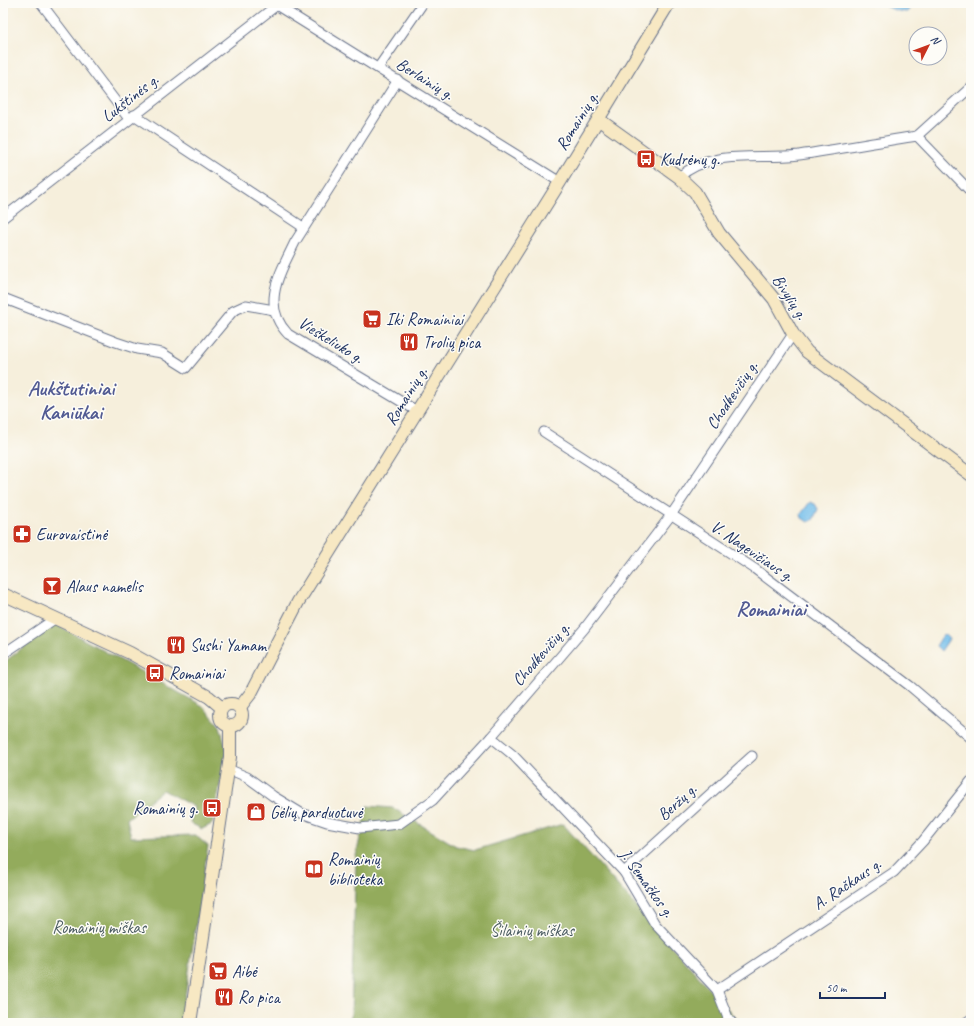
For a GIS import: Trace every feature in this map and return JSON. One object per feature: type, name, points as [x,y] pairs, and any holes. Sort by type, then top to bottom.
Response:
[{"type":"main road","name":"Romainių g.","points":[[240,707],[251,693],[298,602],[560,182],[668,3]]},
{"type":"main road","name":"Bivylių g.","points":[[598,119],[679,177],[694,192],[719,233],[733,252],[774,299],[793,334],[807,352],[971,475]]},
{"type":"main road","points":[[3,594],[130,653],[209,697],[222,708]]},
{"type":"main road","points":[[229,703],[240,707],[242,718],[238,724],[230,726],[223,723],[220,711],[222,708],[229,703]]},
{"type":"main road","points":[[190,1023],[228,769],[230,726]]},
{"type":"street","points":[[41,3],[132,117],[303,227]]},
{"type":"street","points":[[378,68],[423,3]]},
{"type":"street","name":"Lukštinės g.","points":[[3,218],[275,4]]},
{"type":"street","name":"Berlainių g.","points":[[275,4],[560,182]]},
{"type":"street","points":[[3,298],[137,350],[162,353],[186,368],[232,311],[246,305],[274,310],[273,300],[283,266],[303,227],[398,80]]},
{"type":"street","points":[[679,177],[687,169],[729,156],[774,157],[798,155],[917,136],[971,86]]},
{"type":"street","points":[[917,136],[971,192]]},
{"type":"street","name":"Vieškeliuko g.","points":[[274,310],[279,324],[288,334],[417,411]]},
{"type":"street","name":"Chodkevičių g.","points":[[228,769],[247,777],[273,796],[301,813],[320,820],[360,828],[399,824],[433,800],[491,737],[584,629],[671,515],[793,334]]},
{"type":"street","name":"V. Nagevičiaus g.","points":[[544,432],[755,569],[910,686],[971,738]]},
{"type":"street","points":[[3,654],[56,618]]},
{"type":"street","name":"J. Semaškos g.","points":[[491,737],[513,754],[624,872],[655,924],[717,990],[728,1018],[732,1023]]},
{"type":"street","name":"Beržų g.","points":[[624,872],[752,756]]},
{"type":"street","name":"A. Račkaus g.","points":[[717,990],[894,872],[923,841],[971,781]]},
{"type":"street","points":[[966,1023],[971,1019]]},
{"type":"green space","name":"Romainių miškas","points":[[54,623],[203,706],[220,726],[227,751],[212,824],[202,829],[190,823],[194,807],[163,790],[127,819],[131,837],[195,835],[208,846],[181,1023],[3,1023],[3,663]]},
{"type":"green space","name":"Šilainių miškas","points":[[367,806],[393,808],[456,846],[475,850],[563,824],[740,1023],[349,1023],[351,1016],[356,856]]},
{"type":"water","points":[[882,3],[905,3],[909,9],[908,12],[898,11]]},
{"type":"water","points":[[810,502],[815,504],[818,509],[813,520],[808,522],[802,518],[801,514]]},
{"type":"water","points":[[943,635],[949,639],[941,651],[936,646]]},
{"type":"place","name":"Kudrėnų g.","points":[[646,159]]},
{"type":"place","name":"Iki Romainiai","points":[[372,319]]},
{"type":"place","name":"Trolių pica","points":[[409,342]]},
{"type":"place","name":"Eurovaistinė","points":[[22,534]]},
{"type":"place","name":"Alaus namelis","points":[[52,586]]},
{"type":"place","name":"Sushi Yamam","points":[[176,645]]},
{"type":"place","name":"Romainiai","points":[[155,673]]},
{"type":"place","name":"Romainių g.","points":[[212,808]]},
{"type":"place","name":"Gėlių parduotuvė","points":[[256,812]]},
{"type":"place","name":"Romainių biblioteka","points":[[314,869]]},
{"type":"place","name":"Aibė","points":[[218,971]]},
{"type":"place","name":"Ro pica","points":[[224,997]]},
{"type":"district","name":"Aukštutiniai Kaniūkai","points":[[71,400]]},
{"type":"district","name":"Romainiai","points":[[771,609]]}]
